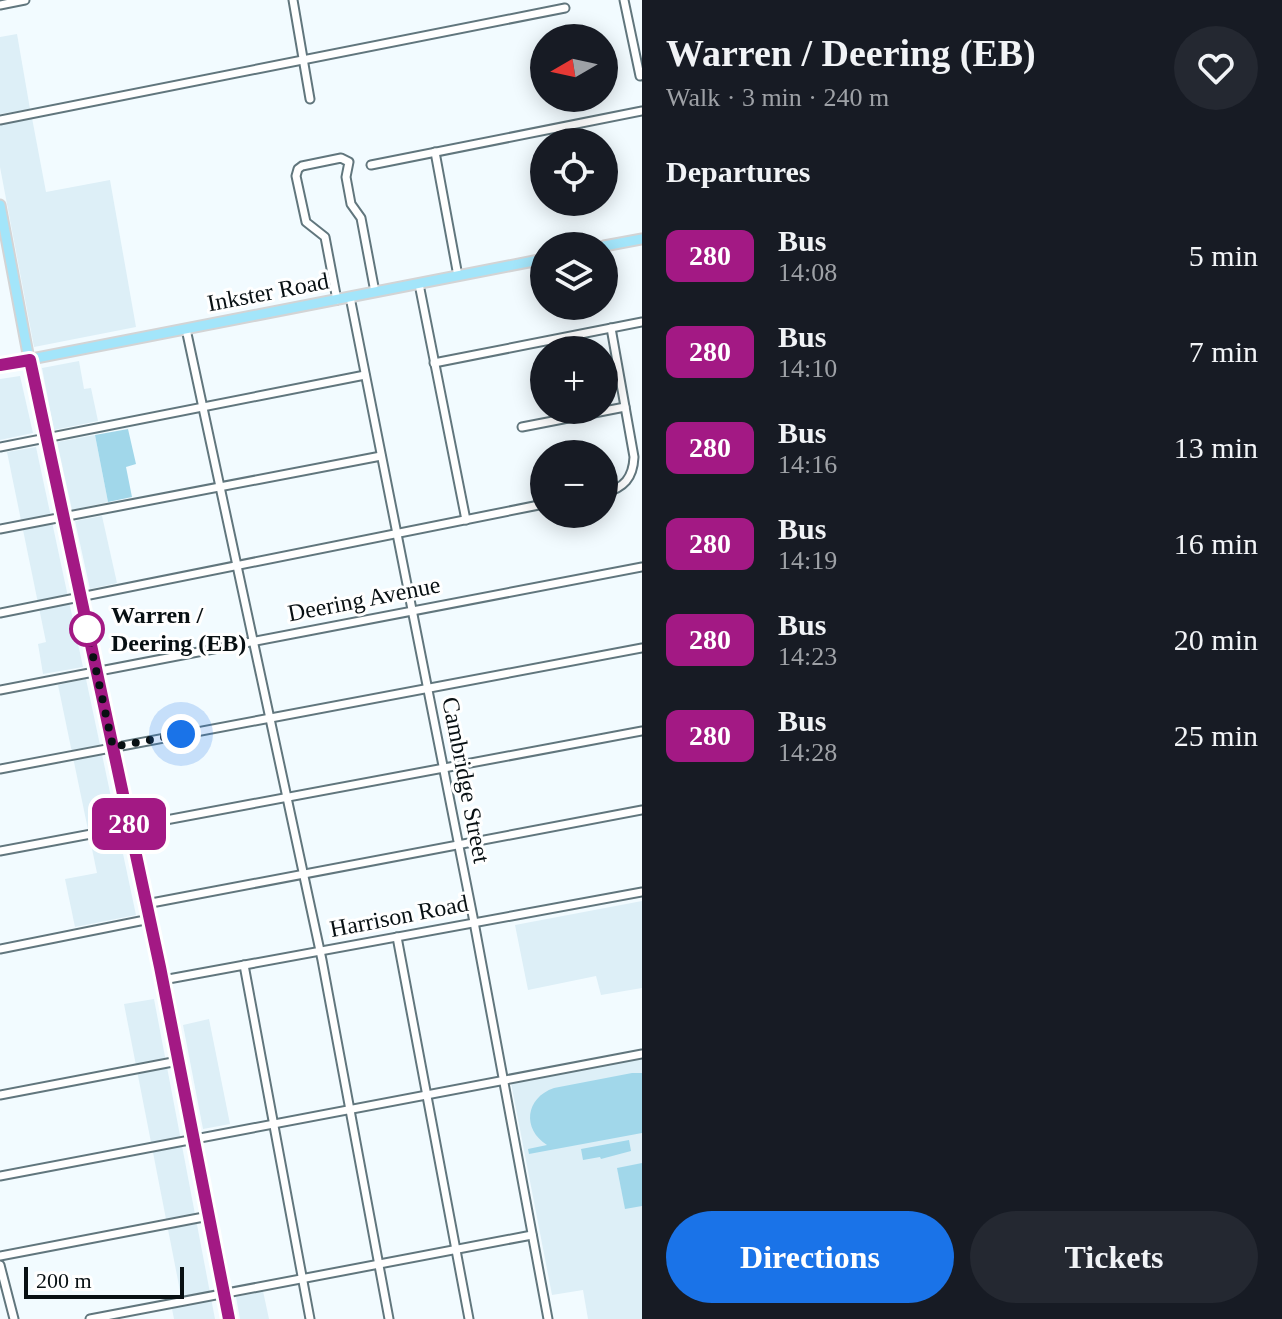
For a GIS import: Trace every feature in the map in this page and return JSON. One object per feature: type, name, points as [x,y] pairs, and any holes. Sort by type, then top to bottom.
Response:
[{"type":"main road","points":[[0,205],[5,263],[30,360],[163,980],[229,1319]]},
{"type":"main road","points":[[618,243],[642,239]]},
{"type":"main road","name":"Inkster Road","points":[[0,365],[530,262]]},
{"type":"street","points":[[0,5],[25,0]]},
{"type":"street","points":[[293,0],[310,99]]},
{"type":"street","points":[[624,0],[640,76]]},
{"type":"street","points":[[0,120],[565,8]]},
{"type":"street","points":[[371,165],[642,111]]},
{"type":"street","points":[[435,152],[458,276]]},
{"type":"street","points":[[337,300],[325,237],[306,222],[296,176],[302,166],[341,158],[349,162],[346,177],[351,204],[360,214],[375,292]]},
{"type":"street","points":[[419,284],[466,520]]},
{"type":"street","name":"Cambridge Street","points":[[350,297],[474,922],[548,1319]]},
{"type":"street","points":[[434,363],[642,322]]},
{"type":"street","points":[[611,328],[634,457],[633,471],[618,488]]},
{"type":"street","points":[[186,329],[320,951],[389,1319]]},
{"type":"street","points":[[0,447],[365,375]]},
{"type":"street","points":[[522,427],[625,407]]},
{"type":"street","points":[[0,529],[381,456]]},
{"type":"street","points":[[0,613],[530,507]]},
{"type":"street","name":"Deering Avenue","points":[[0,690],[642,567]]},
{"type":"street","points":[[0,769],[642,648]]},
{"type":"street","points":[[0,851],[642,731]]},
{"type":"street","points":[[146,904],[642,810]]},
{"type":"street","name":"Harrison Road","points":[[163,980],[642,892]]},
{"type":"street","points":[[0,949],[150,919]]},
{"type":"street","points":[[397,937],[469,1319]]},
{"type":"street","points":[[244,965],[310,1319]]},
{"type":"street","points":[[0,1176],[642,1054]]},
{"type":"street","points":[[0,1095],[178,1061]]},
{"type":"street","points":[[0,1256],[209,1216]]},
{"type":"street","points":[[90,1319],[532,1235]]},
{"type":"street","points":[[0,1265],[14,1319]]},
{"type":"shaded area","points":[[17,34],[30,109],[0,114],[0,37]]},
{"type":"shaded area","points":[[32,118],[46,192],[110,180],[136,327],[34,347],[0,167],[0,125]]},
{"type":"shaded area","points":[[79,361],[84,389],[91,388],[98,421],[54,430],[42,368]]},
{"type":"shaded area","points":[[20,376],[33,433],[0,440],[0,379]]},
{"type":"shaded area","points":[[128,429],[136,464],[126,467],[132,497],[108,502],[95,435]]},
{"type":"shaded area","points":[[95,435],[108,502],[72,510],[57,442]]},
{"type":"shaded area","points":[[36,447],[83,667],[43,674],[38,644],[46,642],[7,452]]},
{"type":"shaded area","points":[[102,516],[117,583],[90,589],[75,521]]},
{"type":"shaded area","points":[[86,679],[136,915],[75,927],[65,879],[97,873],[58,685]]},
{"type":"shaded area","points":[[642,901],[642,988],[601,995],[596,976],[528,990],[515,925]]},
{"type":"shaded area","points":[[154,999],[215,1319],[174,1319],[172,1309],[183,1306],[124,1004]]},
{"type":"shaded area","points":[[209,1019],[230,1124],[203,1129],[183,1025]]},
{"type":"shaded area","points":[[642,1058],[642,1319],[588,1319],[583,1290],[552,1295],[511,1083]]},
{"type":"shaded area","points":[[642,1073],[642,1133],[529,1154],[528,1149],[547,1145],[533,1131],[530,1114],[532,1106],[544,1093],[554,1088]]},
{"type":"shaded area","points":[[629,1140],[631,1151],[583,1160],[581,1149]]},
{"type":"shaded area","points":[[642,1163],[642,1206],[625,1209],[617,1168]]},
{"type":"shaded area","points":[[263,1291],[269,1319],[240,1319],[236,1297]]},
{"type":"bus line","name":"280","points":[[0,365],[30,360],[160,967],[229,1319]]},
{"type":"place","name":"Warren / Deering (EB)","points":[[87,629]]},
{"type":"route","points":[[87,629],[113,747],[181,734]]}]
